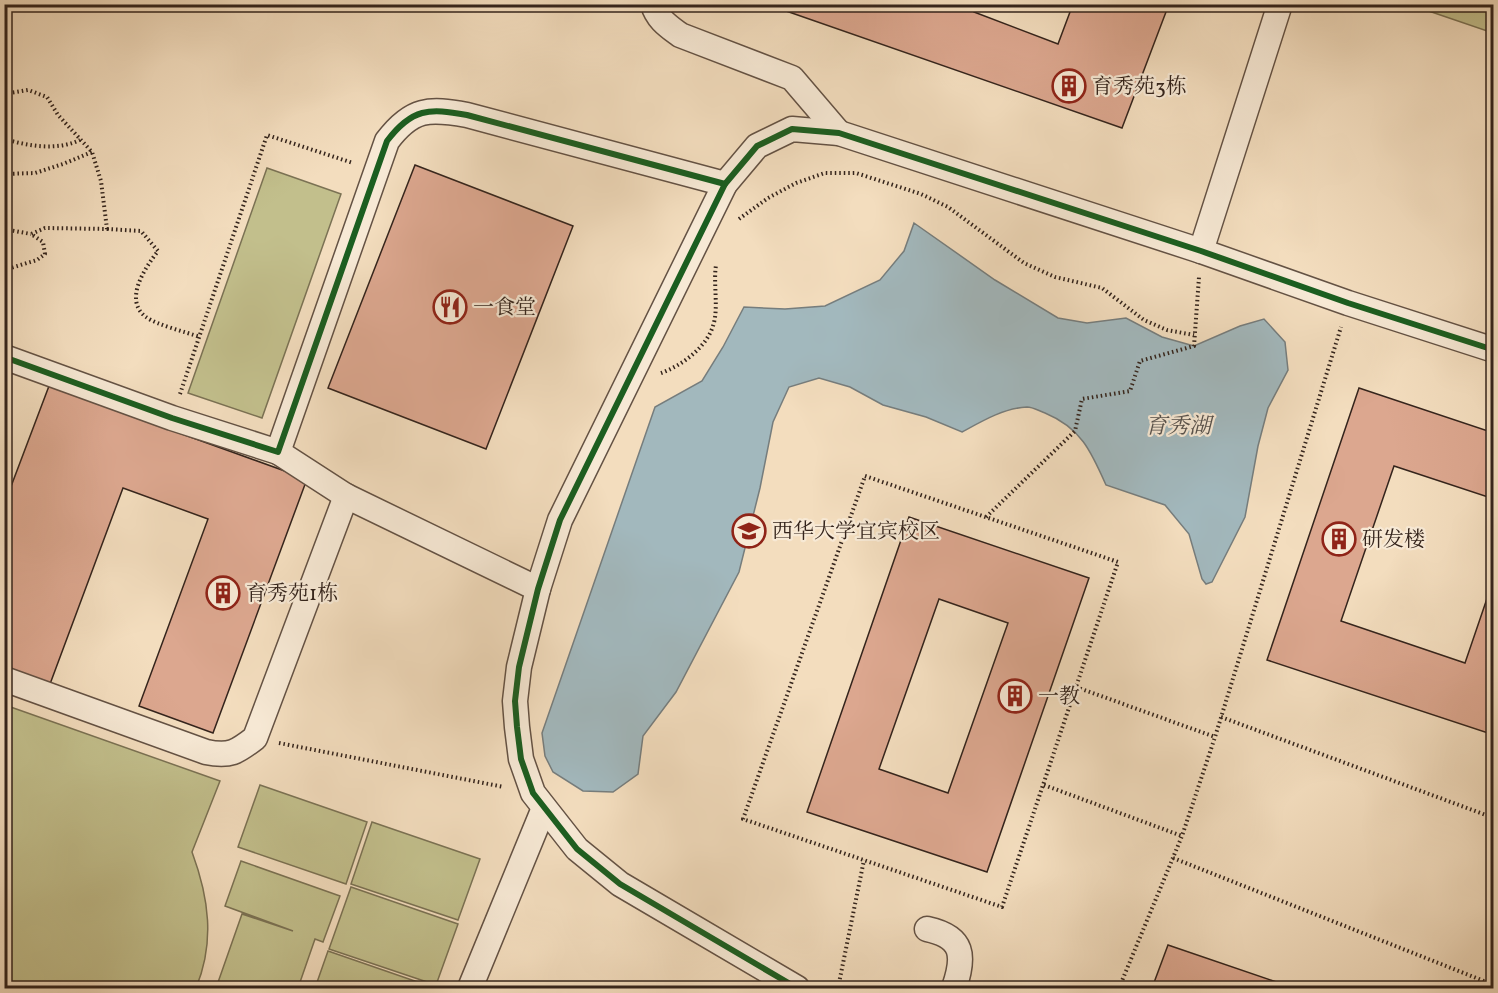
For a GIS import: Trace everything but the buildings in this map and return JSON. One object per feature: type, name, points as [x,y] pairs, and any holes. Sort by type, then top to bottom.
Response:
[{"type":"street","points":[[652,4],[664,24],[680,35],[792,78],[839,133]]},
{"type":"street","points":[[1201,251],[1280,4]]},
{"type":"street","points":[[278,452],[387,141],[397,128],[416,114],[438,110],[467,115],[725,184]]},
{"type":"street","points":[[797,988],[620,884],[577,849],[539,801],[521,759],[515,701],[519,666],[538,589],[560,520],[725,184],[757,146],[792,129],[839,133],[1201,251],[1348,303],[1494,350]]},
{"type":"street","points":[[4,357],[171,418],[278,452],[346,496],[538,589]]},
{"type":"street","points":[[4,679],[206,752],[222,755],[238,751],[255,738],[346,496]]},
{"type":"street","points":[[470,988],[539,801]]},
{"type":"street","points":[[927,929],[942,932],[955,941],[960,958],[959,974],[954,988]]},
{"type":"path","points":[[4,94],[28,90],[47,97],[58,116],[92,152],[101,181],[107,229]]},
{"type":"path","points":[[171,418],[267,135],[377,170]]},
{"type":"path","points":[[4,139],[32,146],[55,147],[80,140]]},
{"type":"path","points":[[4,174],[35,173],[92,152]]},
{"type":"path","points":[[734,226],[740,217],[768,198],[796,183],[825,173],[856,174],[886,181],[948,207],[1024,263],[1055,277],[1102,288],[1144,320],[1167,330],[1194,335]]},
{"type":"path","points":[[30,234],[45,228],[141,231],[158,251],[147,264],[139,281],[135,298],[138,309],[147,318],[200,337]]},
{"type":"path","points":[[4,229],[30,234],[44,242],[45,254],[37,260],[4,270]]},
{"type":"path","points":[[986,517],[1075,431],[1082,399],[1130,391],[1140,361],[1194,346],[1201,251]]},
{"type":"path","points":[[633,369],[648,377],[667,370],[689,357],[702,344],[713,326],[716,305],[714,281],[716,260]]},
{"type":"path","points":[[4,298],[8,301],[8,309],[4,318]]},
{"type":"path","points":[[1119,988],[1182,836],[1215,737],[1348,303]]},
{"type":"path","points":[[865,476],[1118,562],[1077,687],[1002,907],[743,819],[865,476]]},
{"type":"path","points":[[1077,687],[1215,737]]},
{"type":"path","points":[[1221,717],[1494,818]]},
{"type":"path","points":[[255,738],[539,801]]},
{"type":"path","points":[[1044,785],[1182,836]]},
{"type":"path","points":[[1173,858],[1494,985]]},
{"type":"path","points":[[838,988],[864,860]]},
{"type":"shaded area","points":[[1411,5],[1493,5],[1493,33]]},
{"type":"shaded area","points":[[267,168],[341,194],[262,418],[188,393]]},
{"type":"shaded area","points":[[5,705],[220,781],[192,852],[206,903],[208,920],[206,954],[196,988],[5,988]]},
{"type":"shaded area","points":[[260,785],[367,822],[346,884],[238,847]]},
{"type":"shaded area","points":[[372,822],[480,859],[458,920],[351,884]]},
{"type":"shaded area","points":[[241,861],[340,896],[323,942],[315,939],[298,988],[216,988],[242,914],[293,931],[225,906]]},
{"type":"shaded area","points":[[351,887],[458,924],[436,985],[329,949]]},
{"type":"shaded area","points":[[328,951],[435,988],[315,988]]},
{"type":"water","name":"育秀湖","points":[[914,223],[995,280],[1058,318],[1087,323],[1126,318],[1162,337],[1194,346],[1240,326],[1264,319],[1285,342],[1288,370],[1268,408],[1258,446],[1245,517],[1212,582],[1206,584],[1202,579],[1189,534],[1165,505],[1106,485],[1090,451],[1076,433],[1045,413],[1029,407],[1018,408],[993,416],[962,432],[926,417],[883,405],[850,387],[819,378],[789,387],[773,422],[760,488],[739,572],[676,692],[643,736],[638,774],[613,792],[583,791],[553,772],[545,756],[542,733],[655,407],[702,381],[744,307],[785,309],[825,306],[880,280],[904,251]]},
{"type":"cycle path","points":[[4,357],[172,418],[278,452],[387,141],[413,116],[432,111],[467,115],[725,184]]},
{"type":"cycle path","points":[[797,988],[620,884],[577,849],[533,793],[521,759],[515,701],[519,667],[538,589],[560,520],[725,184],[757,146],[792,129],[839,133],[1201,251],[1348,303],[1494,350]]},
{"type":"place","name":"育秀苑3栋","points":[[1069,86]]},
{"type":"place","name":"一食堂","points":[[450,307]]},
{"type":"place","name":"西华大学宜宾校区","points":[[749,531]]},
{"type":"place","name":"研发楼","points":[[1339,539]]},
{"type":"place","name":"育秀苑1栋","points":[[223,593]]},
{"type":"place","name":"一教","points":[[1015,696]]}]
